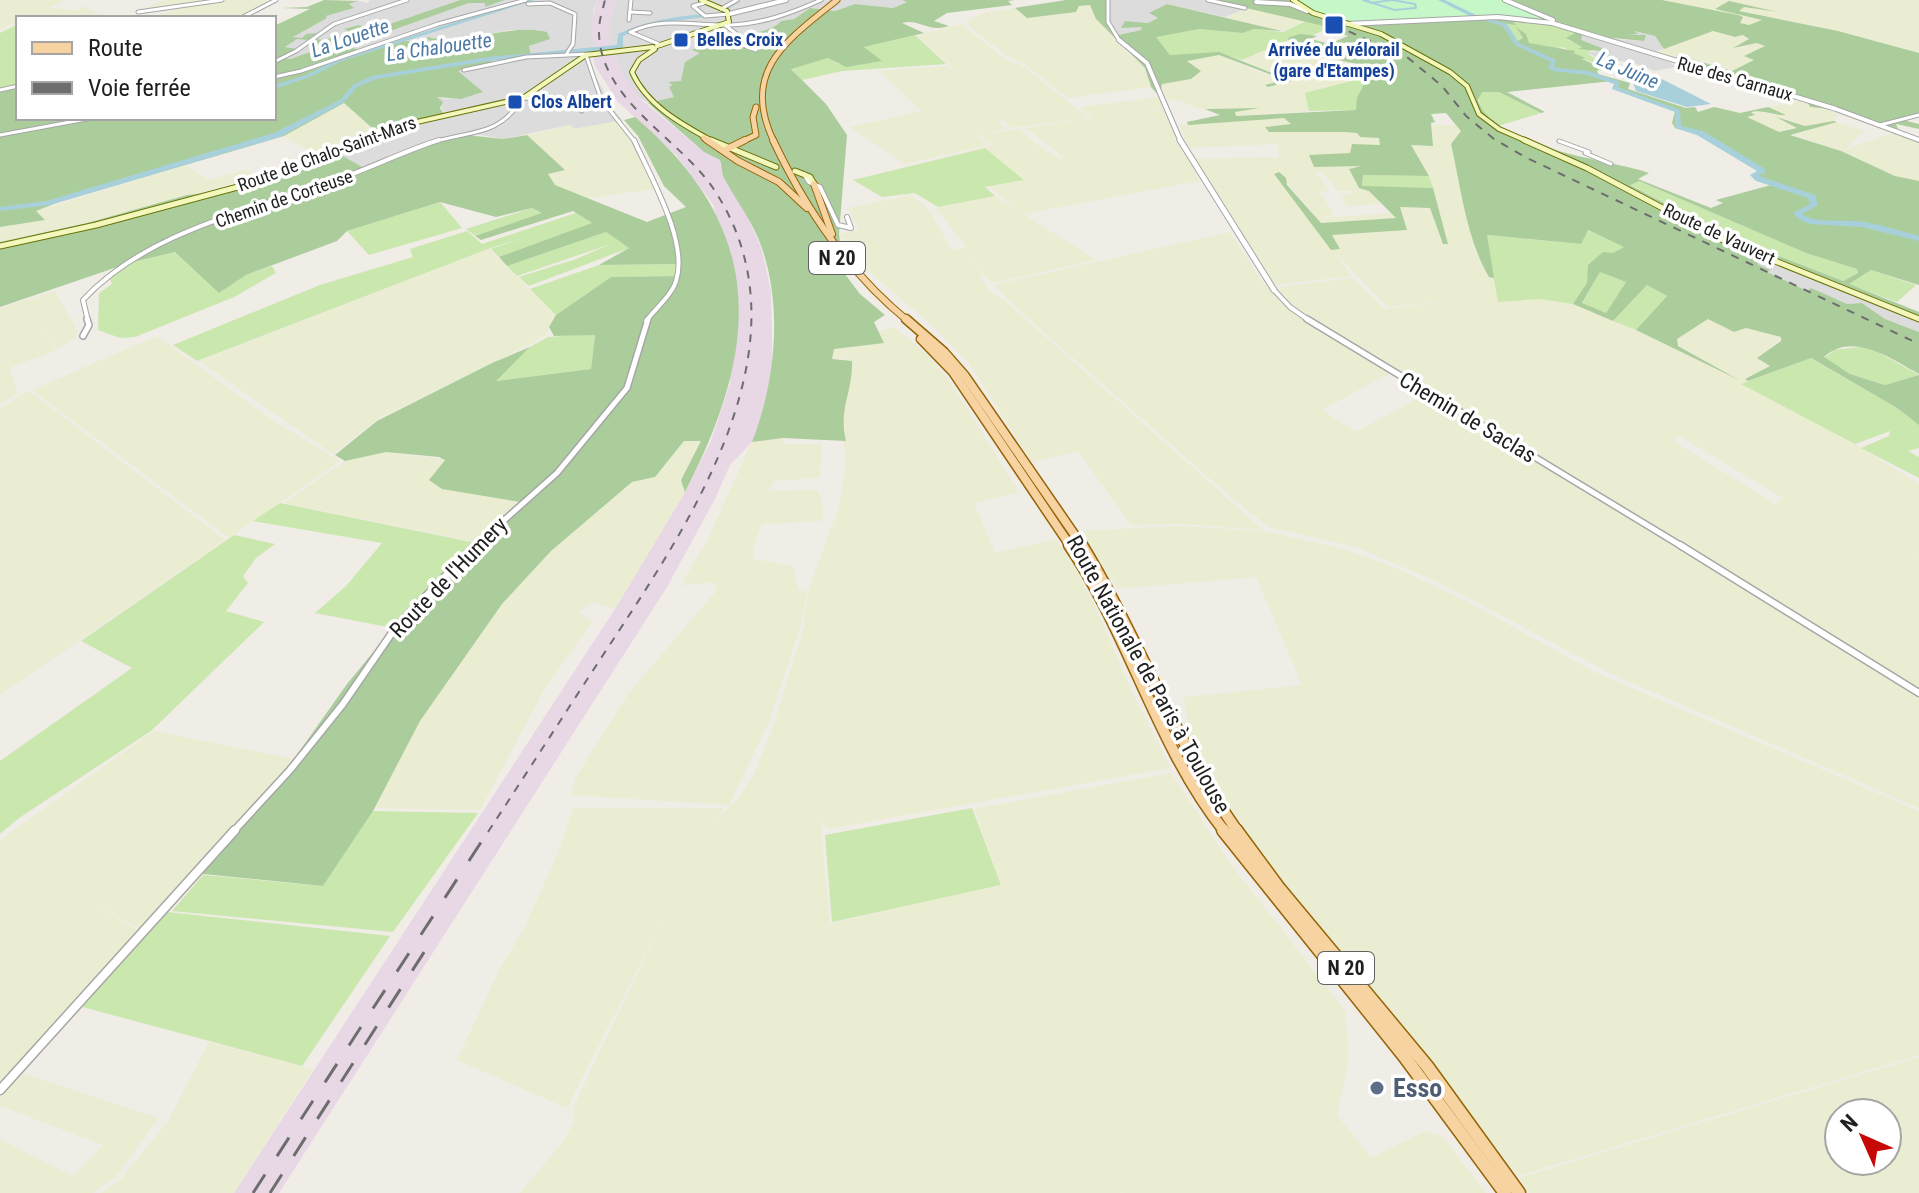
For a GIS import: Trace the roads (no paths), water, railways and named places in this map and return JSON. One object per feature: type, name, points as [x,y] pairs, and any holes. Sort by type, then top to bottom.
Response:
[{"type":"main road","name":"Route Nationale de Paris à Toulouse","points":[[835,0],[769,58],[757,85],[756,107],[763,130],[807,208],[853,279],[941,356],[1088,572],[1169,741],[1217,823],[1404,1056],[1505,1193]]},
{"type":"main road","name":"Route Nationale de Paris à Toulouse","points":[[835,0],[781,49],[768,68],[760,96],[767,130],[833,241],[867,285],[941,347],[962,371],[1098,572],[1179,739],[1230,821],[1265,869],[1420,1057],[1519,1193]]},
{"type":"main road","points":[[703,1],[725,10],[729,22],[658,47],[635,66],[632,77],[636,85],[727,149]]},
{"type":"main road","points":[[1291,2],[1299,9],[1350,24]]},
{"type":"main road","points":[[1291,2],[1307,11],[1350,24]]},
{"type":"main road","name":"Route de Vauvert","points":[[1350,24],[1396,43],[1461,79],[1483,118],[1524,140],[1594,172],[1723,240],[1919,319]]},
{"type":"main road","name":"Route de Chalo-Saint-Mars","points":[[0,246],[96,225],[260,181],[408,124],[523,98],[587,54],[658,47]]},
{"type":"main road","points":[[643,90],[704,138],[738,161],[779,182],[807,208]]},
{"type":"main road","points":[[727,149],[756,135],[753,117],[756,107]]},
{"type":"main road","points":[[704,138],[747,159],[776,167]]},
{"type":"main road","points":[[795,171],[804,174],[814,184],[833,241]]},
{"type":"street","points":[[138,12],[222,0]]},
{"type":"street","points":[[245,16],[276,0]]},
{"type":"street","points":[[276,61],[344,19],[407,0]]},
{"type":"street","points":[[629,20],[631,0]]},
{"type":"street","points":[[725,10],[737,0]]},
{"type":"street","points":[[703,1],[693,6],[704,15],[725,10],[763,8],[786,0]]},
{"type":"street","points":[[658,47],[630,32],[673,20],[725,25],[776,17],[821,0]]},
{"type":"street","points":[[1108,0],[1108,22],[1119,40]]},
{"type":"street","points":[[1208,0],[1245,8]]},
{"type":"street","points":[[1248,0],[1291,2]]},
{"type":"street","points":[[1505,0],[1566,26]]},
{"type":"street","points":[[276,77],[438,24],[527,2],[550,3],[575,14],[568,51]]},
{"type":"street","points":[[630,12],[650,13]]},
{"type":"street","name":"Rue des Carnaux","points":[[1350,24],[1486,17],[1526,18],[1566,26],[1919,140]]},
{"type":"street","points":[[725,25],[739,36],[743,45],[756,50]]},
{"type":"street","name":"Chemin de Saclas","points":[[1119,40],[1147,63],[1182,145],[1274,290],[1290,307],[1854,650],[1919,693]]},
{"type":"street","points":[[464,70],[501,60],[568,51],[587,54]]},
{"type":"street","name":"Route de l'Humery","points":[[0,1090],[290,770],[343,704],[396,627],[477,543],[557,473],[627,388],[648,316],[676,283],[680,257],[671,225],[634,139],[601,99],[587,54]]},
{"type":"street","points":[[523,98],[550,95],[572,102],[582,111]]},
{"type":"street","name":"Chemin de Corteuse","points":[[83,336],[89,325],[83,300],[102,278],[129,260],[208,225],[363,171],[433,142],[499,128],[510,121],[523,98]]},
{"type":"street","points":[[1880,125],[1919,115]]},
{"type":"street","points":[[0,135],[81,120]]},
{"type":"street","points":[[1559,141],[1611,164]]},
{"type":"street","points":[[814,184],[820,187],[838,225],[851,228],[847,217]]},
{"type":"water","points":[[1630,70],[1646,71],[1711,104],[1687,107],[1636,91],[1633,82],[1614,74]]},
{"type":"waterway","name":"La Louette","points":[[276,86],[308,76],[340,60],[532,0]]},
{"type":"waterway","points":[[1363,0],[1372,3]]},
{"type":"waterway","points":[[1372,3],[1392,0],[1415,4],[1416,8]]},
{"type":"waterway","name":"La Juine","points":[[1441,0],[1474,16],[1505,25],[1517,44],[1554,61],[1551,67],[1555,70],[1589,73],[1618,83],[1614,88],[1678,111],[1677,127],[1700,133],[1762,171],[1754,175],[1759,179],[1812,197],[1814,205],[1797,213],[1803,219],[1862,224],[1919,239]]},
{"type":"waterway","name":"La Chalouette","points":[[724,9],[738,1]]},
{"type":"waterway","points":[[1372,3],[1395,10],[1415,8]]},
{"type":"waterway","name":"La Chalouette","points":[[0,209],[47,203],[277,135],[342,101],[355,86],[374,77],[488,59],[620,47],[620,35],[639,27],[702,16]]},
{"type":"railway","points":[[488,832],[673,544],[704,487],[730,428],[746,367],[751,306],[741,246],[713,188],[698,169],[642,116],[611,77],[602,55],[599,30],[605,0]]},
{"type":"railway","points":[[1334,25],[1407,57],[1442,86],[1466,116],[1494,139],[1525,157],[1919,344]]},
{"type":"railway","points":[[253,1193],[489,830]]},
{"type":"railway","points":[[270,1193],[428,946]]},
{"type":"place","name":"Arrivée du vélorail (gare d'Etampes)","points":[[1334,25]]},
{"type":"place","name":"Belles Croix","points":[[681,40]]},
{"type":"place","name":"Clos Albert","points":[[515,102]]},
{"type":"place","name":"Esso","points":[[1377,1088]]}]
